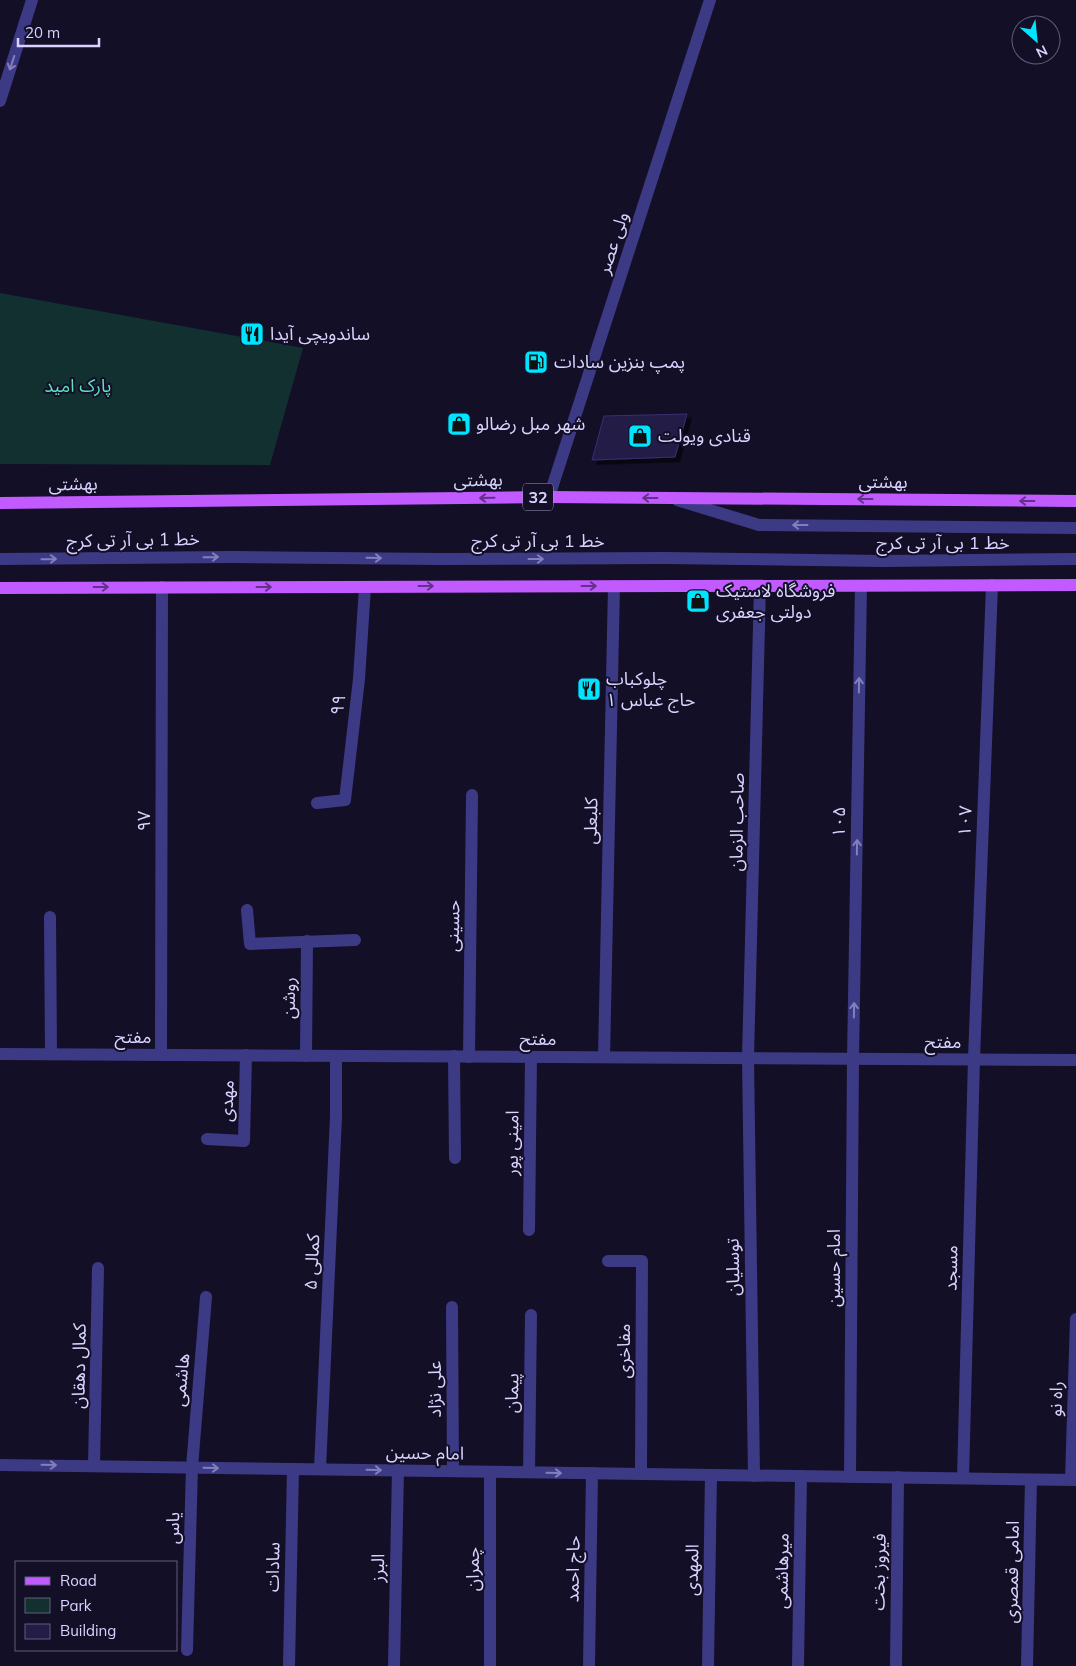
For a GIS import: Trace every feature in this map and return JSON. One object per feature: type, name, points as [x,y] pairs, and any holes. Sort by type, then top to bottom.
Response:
[{"type":"main road","name":"بهشتی","points":[[0,503],[549,497],[1076,501]]},
{"type":"main road","points":[[0,588],[1076,585]]},
{"type":"street","points":[[0,101],[32,0]]},
{"type":"street","name":"ولی عصر","points":[[549,497],[710,0]]},
{"type":"street","name":"خط 1 بی آر تی کرج","points":[[673,498],[759,525],[1076,528]]},
{"type":"street","name":"خط 1 بی آر تی کرج","points":[[0,559],[232,557],[439,559],[664,558],[883,561],[1076,559]]},
{"type":"street","name":"۱۰۷","points":[[974,1059],[992,585]]},
{"type":"street","name":"۹۹","points":[[317,803],[345,800],[359,679],[365,586]]},
{"type":"street","name":"کلبعلی","points":[[604,1057],[614,586]]},
{"type":"street","name":"صاحب الزمان","points":[[748,1058],[760,586]]},
{"type":"street","name":"۱۰۵","points":[[853,1059],[861,586]]},
{"type":"street","name":"۹۷","points":[[160,1055],[162,587]]},
{"type":"street","name":"حسینی","points":[[469,1057],[472,795]]},
{"type":"street","points":[[247,910],[250,944],[355,940]]},
{"type":"street","points":[[50,917],[51,1054]]},
{"type":"street","name":"روشن","points":[[306,1056],[307,941]]},
{"type":"street","name":"مفتح","points":[[0,1054],[1076,1060]]},
{"type":"street","name":"مهدی","points":[[207,1139],[244,1141],[246,1055]]},
{"type":"street","name":"۵ کمالی","points":[[320,1469],[336,1116],[336,1056]]},
{"type":"street","points":[[454,1056],[455,1158]]},
{"type":"street","name":"امینی پور","points":[[529,1230],[531,1057]]},
{"type":"street","name":"توسلیان","points":[[748,1058],[754,1476]]},
{"type":"street","name":"امام حسین","points":[[850,1477],[853,1059]]},
{"type":"street","name":"مسجد","points":[[963,1478],[974,1059]]},
{"type":"street","name":"مفاخری","points":[[608,1261],[642,1261],[642,1474]]},
{"type":"street","name":"کمال دهقان","points":[[94,1466],[98,1268]]},
{"type":"street","name":"هاشمی","points":[[192,1467],[206,1296]]},
{"type":"street","name":"علی نژاد","points":[[452,1307],[453,1471]]},
{"type":"street","name":"پیمان","points":[[529,1472],[531,1315]]},
{"type":"street","name":"راه نو","points":[[1074,1480],[1076,1319]]},
{"type":"street","name":"امام حسین","points":[[0,1465],[1074,1480]]},
{"type":"street","name":"یاس","points":[[187,1650],[192,1467]]},
{"type":"street","name":"سادات","points":[[289,1666],[293,1469]]},
{"type":"street","name":"البرز","points":[[394,1666],[398,1470]]},
{"type":"street","name":"چمران","points":[[490,1472],[490,1666]]},
{"type":"street","name":"حاج احمد","points":[[589,1666],[592,1473]]},
{"type":"street","name":"المهدی","points":[[708,1666],[711,1475]]},
{"type":"street","name":"میرهاشمی","points":[[798,1666],[801,1476]]},
{"type":"street","name":"فیروز بخت","points":[[896,1666],[898,1478]]},
{"type":"street","name":"امامی قمصری","points":[[1027,1666],[1032,1480]]},
{"type":"green space","name":"پارک امید","points":[[0,293],[303,348],[270,465],[0,464]]},
{"type":"building","name":"قنادی ویولت","points":[[687,414],[675,457],[592,460],[604,416]]},
{"type":"place","name":"ساندویچی آیدا","points":[[252,334]]},
{"type":"place","name":"پمپ بنزین سادات","points":[[536,362]]},
{"type":"place","name":"شهر مبل رضالو","points":[[459,424]]},
{"type":"place","name":"قنادی ویولت","points":[[640,436]]},
{"type":"place","name":"فروشگاه لاستیک دولتی جعفری","points":[[698,601]]},
{"type":"place","name":"چلوکباب حاج عباس ۱","points":[[589,689]]}]
